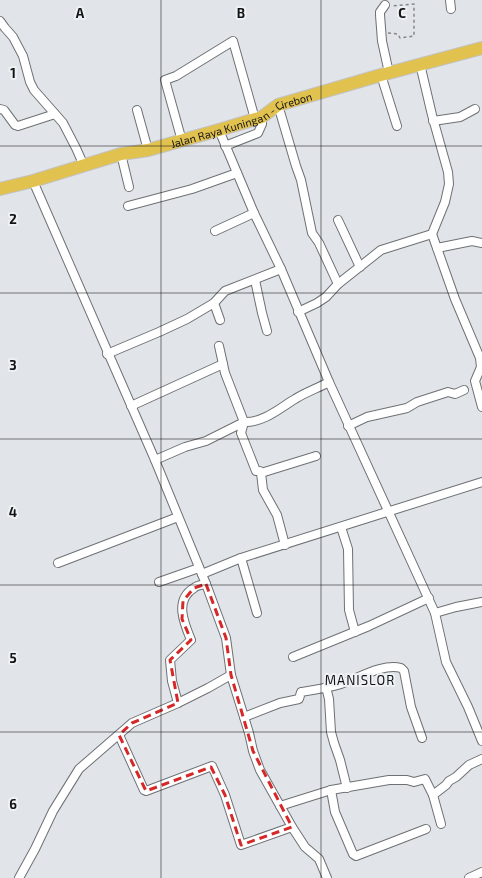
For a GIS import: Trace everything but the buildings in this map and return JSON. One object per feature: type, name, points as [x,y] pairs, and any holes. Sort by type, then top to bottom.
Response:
[{"type":"highway","name":"Jalan Raya Kuningan - Cirebon","points":[[0,189],[84,166],[121,154],[148,150],[182,141],[259,118],[278,105],[420,64],[482,48]]},
{"type":"street","points":[[450,0],[451,9]]},
{"type":"street","points":[[385,6],[380,12],[385,74],[397,126]]},
{"type":"street","points":[[0,21],[14,37],[23,56],[30,82],[34,90],[63,123],[70,134],[84,166]]},
{"type":"street","points":[[182,141],[165,80],[176,76],[233,41],[262,124],[258,133],[225,146]]},
{"type":"street","points":[[420,64],[433,120],[448,172],[449,184],[445,202],[432,234],[455,299],[480,350],[481,367],[475,381],[482,407]]},
{"type":"street","points":[[278,105],[301,180],[312,233],[318,242],[338,284]]},
{"type":"street","points":[[0,109],[4,110],[15,125],[18,126],[55,114]]},
{"type":"street","points":[[433,120],[460,117],[475,109]]},
{"type":"street","points":[[137,110],[148,150]]},
{"type":"street","points":[[219,130],[254,213],[281,269],[328,382],[435,614],[446,662],[468,707],[482,741]]},
{"type":"street","points":[[121,154],[129,187]]},
{"type":"street","points":[[128,206],[192,189],[237,173]]},
{"type":"street","points":[[32,181],[131,406],[206,584],[226,638],[231,675],[260,770],[292,827],[305,846],[319,859],[327,878]]},
{"type":"street","points":[[215,231],[254,213]]},
{"type":"street","points":[[338,220],[360,267]]},
{"type":"street","points":[[298,312],[326,297],[338,284],[381,250],[432,234]]},
{"type":"street","points":[[437,248],[472,241],[482,243]]},
{"type":"street","points":[[107,354],[187,319],[214,303],[225,291],[281,269]]},
{"type":"street","points":[[255,280],[267,331]]},
{"type":"street","points":[[214,303],[220,320]]},
{"type":"street","points":[[219,346],[229,385],[244,422],[241,433],[256,470],[260,471],[261,473],[264,490],[277,515],[285,544]]},
{"type":"street","points":[[131,406],[223,364]]},
{"type":"street","points":[[154,460],[185,447],[206,441],[244,422],[252,422],[263,418],[328,382]]},
{"type":"street","points":[[348,426],[367,417],[407,408],[417,402],[448,392],[455,394],[464,390]]},
{"type":"street","points":[[261,473],[316,456]]},
{"type":"street","points":[[159,582],[200,571],[482,482]]},
{"type":"street","points":[[58,562],[178,517]]},
{"type":"street","points":[[341,527],[348,548],[348,610],[355,632]]},
{"type":"street","points":[[241,558],[257,613]]},
{"type":"street","points":[[178,702],[172,681],[170,660],[191,640],[182,619],[183,601],[186,595],[194,588],[206,584]]},
{"type":"street","points":[[293,657],[355,632],[428,598]]},
{"type":"street","points":[[435,614],[456,607],[482,602]]},
{"type":"street","points":[[244,717],[280,703],[296,701],[300,699],[301,692],[340,684],[379,669],[398,667],[402,668],[404,671],[414,718],[422,738]]},
{"type":"street","points":[[19,878],[35,850],[53,811],[79,768],[132,723],[208,688],[231,675]]},
{"type":"street","points":[[326,687],[329,699],[331,732],[347,788]]},
{"type":"street","points":[[119,735],[146,792],[212,766],[225,795],[241,845],[292,827]]},
{"type":"street","points":[[433,795],[469,765],[482,760]]},
{"type":"street","points":[[280,806],[331,790],[389,780],[406,780],[414,782],[425,779],[433,795],[441,824]]},
{"type":"street","points":[[331,790],[335,812],[353,854],[356,856],[426,829]]},
{"type":"street","points":[[470,878],[482,872]]},
{"type":"path","points":[[385,6],[414,4],[414,36],[400,38],[398,34],[389,33]]},
{"type":"highlighted area","points":[[206,584],[226,638],[231,675],[253,751],[292,827],[241,845],[225,795],[211,767],[146,791],[119,735],[132,723],[178,703],[170,660],[191,640],[182,619],[183,601],[194,588]]},
{"type":"district","name":"MANISLOR","points":[[360,680]]}]
